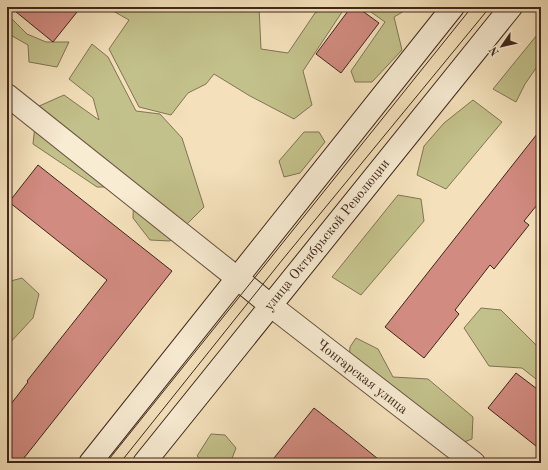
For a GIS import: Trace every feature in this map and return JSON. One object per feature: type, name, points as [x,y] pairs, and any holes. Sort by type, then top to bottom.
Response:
[{"type":"main road","points":[[90,463],[244,284],[453,7]]},
{"type":"main road","name":"улица Октябрьской Революции","points":[[144,463],[511,7]]},
{"type":"main road","name":"Чонгарская улица","points":[[7,95],[270,305],[474,463]]},
{"type":"shaded area","points":[[106,7],[191,7],[193,10],[196,7],[259,7],[261,49],[288,53],[315,13],[326,7],[342,7],[342,12],[303,71],[312,105],[294,119],[250,96],[214,74],[206,84],[188,93],[171,115],[139,107],[109,49],[129,20]]},
{"type":"shaded area","points":[[364,7],[411,7],[394,17],[402,50],[372,82],[355,82],[351,71],[385,22]]},
{"type":"shaded area","points":[[7,14],[27,34],[46,42],[69,42],[57,67],[29,62],[28,45],[7,33]]},
{"type":"shaded area","points":[[541,30],[541,61],[525,84],[516,102],[493,89]]},
{"type":"shaded area","points":[[92,44],[108,57],[136,111],[160,114],[182,138],[204,207],[170,241],[150,240],[133,218],[134,187],[97,187],[33,144],[37,107],[64,95],[99,120],[93,98],[69,79]]},
{"type":"shaded area","points":[[473,100],[502,122],[446,189],[417,175],[424,146],[444,123]]},
{"type":"shaded area","points":[[304,132],[319,132],[325,142],[300,173],[284,177],[279,161]]},
{"type":"shaded area","points":[[398,195],[421,199],[424,221],[361,295],[332,277]]},
{"type":"shaded area","points":[[22,278],[39,294],[33,318],[7,346],[7,282]]},
{"type":"shaded area","points":[[481,308],[501,310],[541,350],[541,383],[522,368],[489,366],[464,328]]},
{"type":"shaded area","points":[[356,338],[378,349],[393,377],[428,379],[473,417],[472,439],[448,448],[349,365],[350,347]]},
{"type":"shaded area","points":[[211,434],[225,435],[236,448],[231,461],[228,463],[205,463],[197,456]]},
{"type":"building","points":[[10,7],[81,7],[53,42]]},
{"type":"building","points":[[351,7],[357,7],[379,23],[341,73],[316,54]]},
{"type":"building","points":[[541,129],[541,200],[524,221],[529,225],[494,269],[490,265],[455,310],[459,314],[424,358],[385,327]]},
{"type":"building","points":[[38,165],[172,271],[20,463],[7,463],[7,409],[28,382],[27,381],[107,280],[9,202]]},
{"type":"building","points":[[516,373],[541,392],[541,450],[488,408]]},
{"type":"building","points":[[314,408],[346,433],[383,463],[270,463]]},
{"type":"tram line","points":[[106,463],[472,7]]},
{"type":"tram line","points":[[120,463],[283,259],[490,7]]}]
